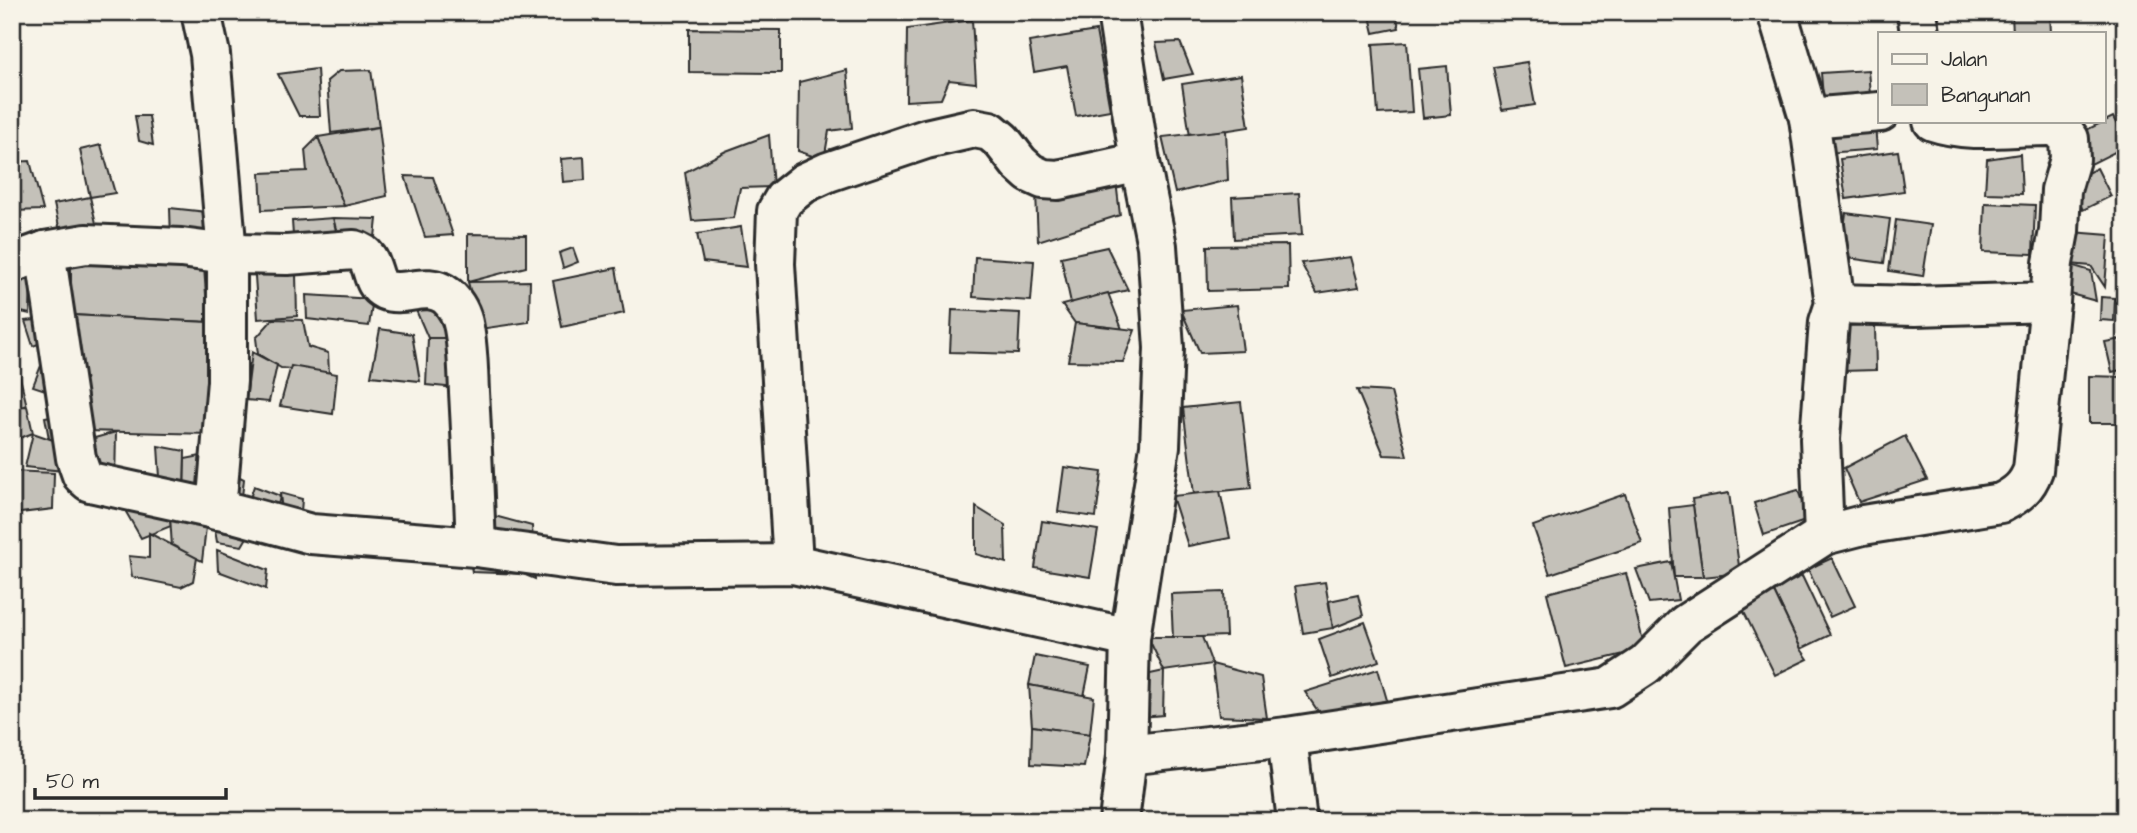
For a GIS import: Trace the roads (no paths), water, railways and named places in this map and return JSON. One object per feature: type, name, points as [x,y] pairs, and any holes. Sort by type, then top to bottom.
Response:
[{"type":"street","points":[[201,12],[210,54],[227,254],[227,381],[216,510]]},
{"type":"street","points":[[1117,12],[1140,162],[1157,246],[1164,348],[1160,446],[1130,638],[1127,755],[1119,821]]},
{"type":"street","points":[[1777,12],[1809,117],[1835,304],[1829,322],[1821,439],[1824,535]]},
{"type":"street","points":[[1917,12],[1920,32]]},
{"type":"street","points":[[1809,117],[1878,112]]},
{"type":"street","points":[[1127,755],[1287,737],[1610,688],[1645,665],[1686,624],[1824,535],[1863,525],[2001,503],[2012,498],[2029,481],[2033,470],[2061,190],[2070,159],[2069,139],[2063,131],[2053,126],[1968,128],[1936,122]]},
{"type":"street","points":[[793,564],[775,264],[777,211],[784,200],[804,183],[828,172],[926,139],[974,128],[990,131],[1030,173],[1043,179],[1058,180],[1140,162]]},
{"type":"street","points":[[476,547],[465,330],[457,307],[449,298],[432,289],[382,289],[367,257],[354,250],[287,255],[227,254],[181,248],[86,244],[28,257],[76,458],[82,475],[101,486],[216,510],[311,534],[476,547],[617,566],[793,564],[1130,638]]},
{"type":"street","points":[[1835,304],[1916,306],[2050,302]]},
{"type":"street","points":[[1287,737],[1297,821]]}]
